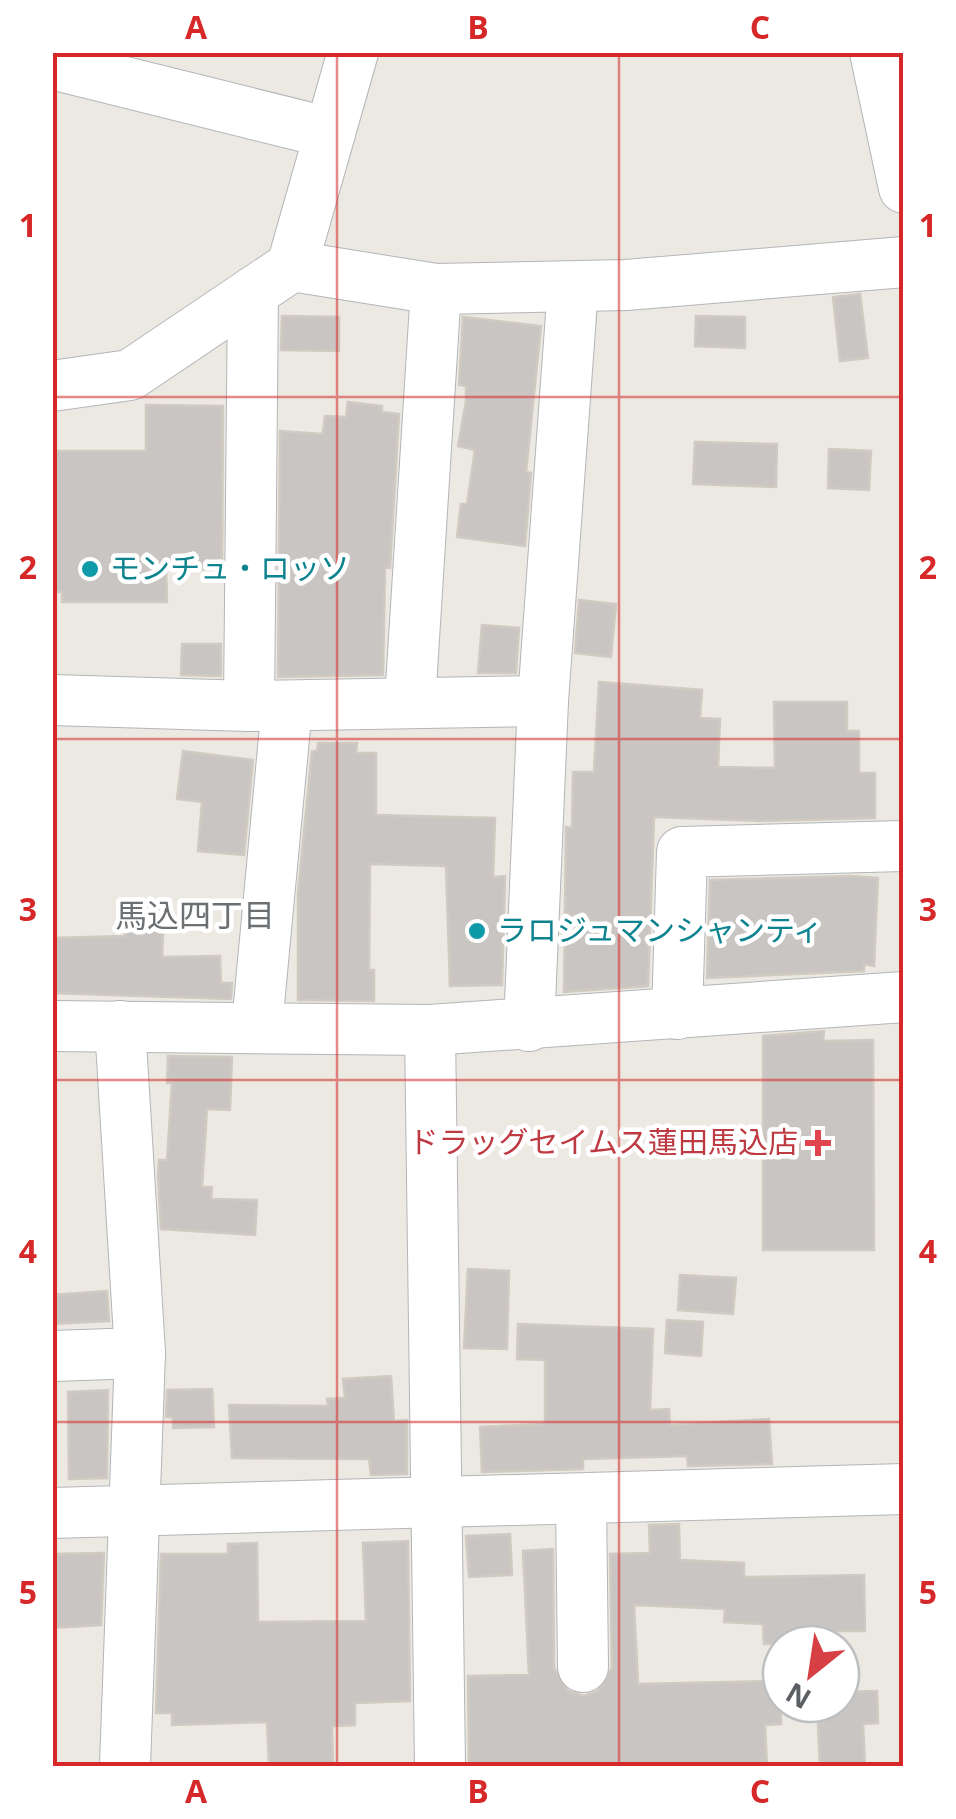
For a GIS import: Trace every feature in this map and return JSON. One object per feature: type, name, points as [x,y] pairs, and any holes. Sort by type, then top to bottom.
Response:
[{"type":"street","points":[[257,1025],[268,706],[273,279],[330,133],[353,52]]},
{"type":"street","points":[[875,52],[904,188]]},
{"type":"street","points":[[52,64],[330,133]]},
{"type":"street","points":[[52,386],[130,376],[273,279],[436,288],[572,287],[904,262]]},
{"type":"street","points":[[528,1026],[543,701],[572,287]]},
{"type":"street","points":[[410,702],[436,288]]},
{"type":"street","points":[[52,700],[268,706],[543,701]]},
{"type":"street","points":[[677,1014],[682,852],[904,846]]},
{"type":"street","points":[[52,1026],[257,1025],[430,1030],[904,997]]},
{"type":"street","points":[[120,1026],[140,1354],[125,1766]]},
{"type":"street","points":[[430,1030],[440,1766]]},
{"type":"street","points":[[52,1356],[140,1354]]},
{"type":"street","points":[[52,1513],[904,1489]]},
{"type":"street","points":[[581,1499],[584,1668]]},
{"type":"building","points":[[860,294],[868,358],[840,361],[833,297]]},
{"type":"building","points":[[282,316],[339,317],[339,351],[281,350]]},
{"type":"building","points":[[696,316],[745,317],[745,348],[695,346]]},
{"type":"building","points":[[463,317],[541,326],[526,472],[531,473],[525,546],[457,537],[461,504],[467,504],[475,450],[458,446],[466,401],[466,386],[459,385]]},
{"type":"building","points":[[348,402],[382,406],[382,412],[399,414],[390,568],[385,567],[383,675],[278,677],[280,431],[323,434],[325,416],[346,417]]},
{"type":"building","points":[[146,405],[223,406],[222,570],[166,568],[167,602],[62,602],[62,592],[52,592],[52,451],[146,451]]},
{"type":"building","points":[[695,442],[777,444],[776,487],[693,484]]},
{"type":"building","points":[[829,449],[871,451],[869,490],[828,488]]},
{"type":"building","points":[[579,600],[616,604],[611,657],[575,653]]},
{"type":"building","points":[[482,625],[519,628],[516,673],[478,673]]},
{"type":"building","points":[[182,644],[221,644],[221,676],[181,675]]},
{"type":"building","points":[[599,682],[702,690],[700,718],[720,719],[718,767],[775,768],[774,702],[847,702],[847,731],[859,731],[859,773],[875,773],[875,818],[760,821],[654,817],[648,986],[564,992],[566,827],[572,828],[573,772],[594,772]]},
{"type":"building","points":[[318,743],[357,743],[356,753],[376,753],[376,815],[495,818],[493,877],[505,876],[502,985],[450,986],[446,866],[370,864],[369,970],[374,970],[374,1001],[298,1000],[298,893],[312,751],[317,751]]},
{"type":"building","points":[[183,751],[253,760],[244,855],[198,851],[202,802],[177,799]]},
{"type":"building","points":[[878,878],[874,966],[864,964],[864,971],[707,978],[710,880]]},
{"type":"building","points":[[126,909],[164,910],[162,957],[220,956],[221,983],[232,983],[231,999],[52,993],[52,938],[125,936]]},
{"type":"building","points":[[824,1031],[823,1041],[873,1040],[874,1250],[763,1250],[763,1036]]},
{"type":"building","points":[[168,1056],[232,1057],[230,1110],[207,1109],[202,1187],[212,1187],[211,1199],[257,1200],[255,1235],[161,1229],[158,1176],[159,1160],[167,1160],[172,1083],[167,1083]]},
{"type":"building","points":[[468,1269],[509,1271],[507,1349],[464,1348]]},
{"type":"building","points":[[680,1275],[736,1278],[733,1314],[678,1310]]},
{"type":"building","points":[[107,1291],[109,1321],[52,1324],[52,1295]]},
{"type":"building","points":[[667,1320],[703,1322],[701,1356],[665,1353]]},
{"type":"building","points":[[518,1324],[653,1329],[650,1410],[669,1409],[670,1425],[769,1419],[772,1464],[688,1466],[687,1456],[583,1459],[583,1469],[482,1472],[480,1427],[545,1424],[545,1360],[517,1359]]},
{"type":"building","points":[[391,1376],[394,1421],[407,1420],[407,1474],[371,1475],[369,1459],[232,1458],[229,1405],[328,1406],[327,1399],[345,1398],[343,1379]]},
{"type":"building","points":[[212,1389],[214,1427],[173,1428],[173,1417],[166,1417],[167,1390]]},
{"type":"building","points":[[108,1390],[107,1478],[69,1479],[68,1392]]},
{"type":"building","points":[[679,1524],[680,1560],[744,1563],[744,1577],[864,1575],[865,1631],[861,1631],[861,1624],[724,1622],[725,1609],[634,1605],[638,1684],[761,1681],[761,1724],[781,1724],[765,1725],[767,1766],[469,1765],[468,1676],[529,1675],[523,1551],[553,1549],[554,1668],[568,1691],[584,1696],[598,1691],[612,1668],[610,1554],[650,1553],[649,1525]]},
{"type":"building","points":[[510,1534],[512,1575],[469,1577],[466,1536]]},
{"type":"building","points":[[408,1541],[410,1701],[355,1703],[355,1725],[332,1726],[333,1766],[269,1766],[267,1722],[172,1725],[172,1713],[156,1713],[161,1554],[228,1554],[228,1544],[257,1543],[258,1622],[366,1621],[363,1543]]},
{"type":"building","points":[[104,1553],[101,1625],[52,1628],[52,1554]]},
{"type":"building","points":[[861,1691],[877,1691],[878,1723],[863,1724],[865,1766],[820,1766],[818,1724],[861,1724]]},
{"type":"place","name":"モンチュ・ロッソ","points":[[90,569]]},
{"type":"place","name":"ラロジュマンシャンティ","points":[[477,931]]},
{"type":"place","name":"ドラッグセイムス蓮田馬込店","points":[[818,1143]]},
{"type":"district","name":"馬込四丁目","points":[[195,916]]}]
